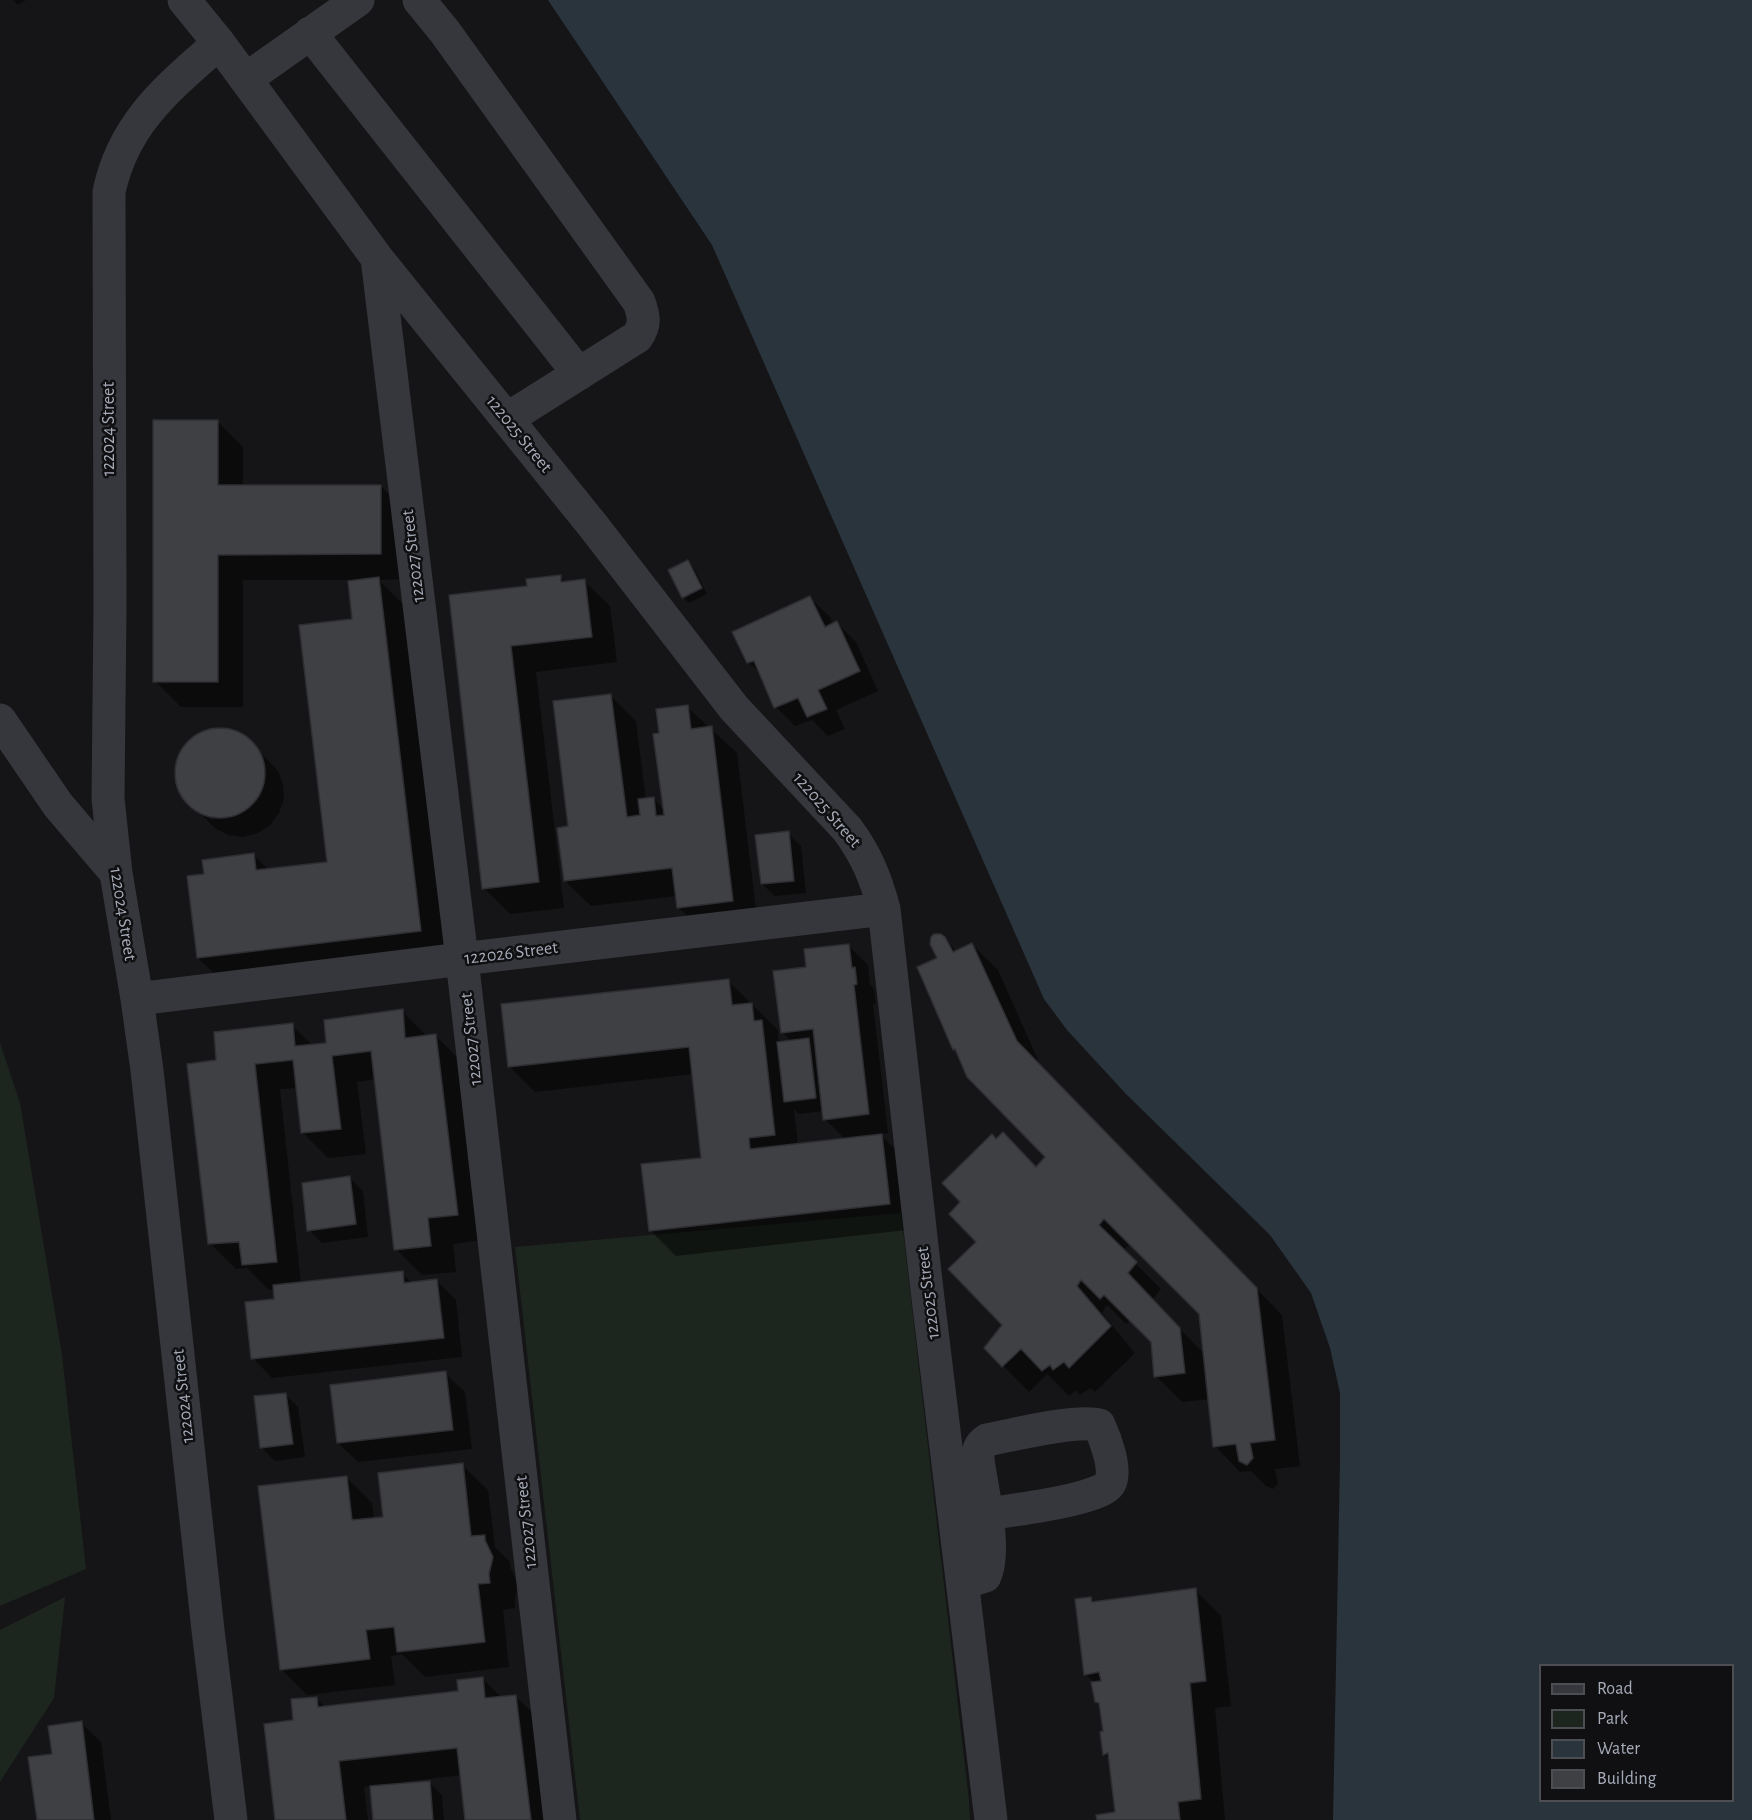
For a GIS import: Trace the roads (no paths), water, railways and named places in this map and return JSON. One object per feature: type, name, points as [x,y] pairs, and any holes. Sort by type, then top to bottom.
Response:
[{"type":"street","name":"122025 Street","points":[[184,0],[246,79],[377,258],[594,527],[734,708],[829,809],[861,847],[874,873],[884,909],[991,1820]]},
{"type":"street","points":[[246,79],[358,0]]},
{"type":"street","points":[[419,0],[445,32],[639,302],[645,323],[637,337],[507,419]]},
{"type":"street","points":[[310,33],[579,374]]},
{"type":"street","name":"122024 Street","points":[[219,43],[162,93],[146,111],[124,145],[116,163],[109,192],[108,799],[116,873],[137,999],[231,1820]]},
{"type":"street","name":"122027 Street","points":[[377,258],[462,959],[560,1820]]},
{"type":"street","points":[[0,720],[58,805],[116,873]]},
{"type":"street","name":"122026 Street","points":[[137,999],[884,909]]},
{"type":"street","points":[[963,1583],[985,1576],[990,1566],[986,1515]]},
{"type":"water","points":[[548,0],[1752,0],[1752,1820],[1333,1820],[1340,1393],[1330,1348],[1311,1293],[1270,1235],[1126,1094],[1067,1030],[1044,999],[712,245]]}]
